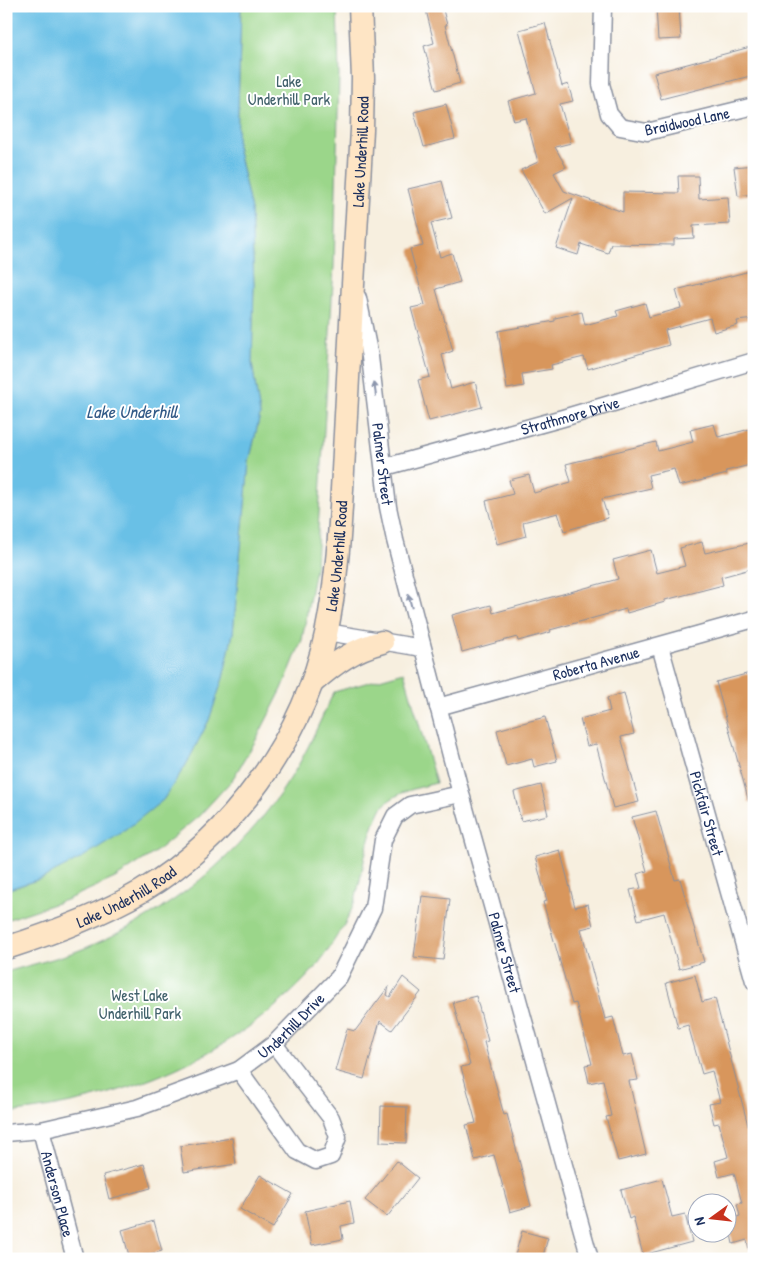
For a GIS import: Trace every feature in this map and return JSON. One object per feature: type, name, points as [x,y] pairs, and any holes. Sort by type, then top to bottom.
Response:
[{"type":"main road","name":"Lake Underhill Road","points":[[6,948],[64,928],[118,905],[166,875],[194,852],[231,817],[262,776],[301,710],[313,682],[327,632],[336,562],[362,121],[363,78],[360,6]]},
{"type":"main road","points":[[313,682],[342,658],[362,647],[382,642]]},
{"type":"street","name":"Braidwood Lane","points":[[603,6],[601,84],[610,114],[620,127],[647,132],[754,106]]},
{"type":"street","name":"Palmer Street","points":[[353,278],[370,357],[385,467],[388,507],[422,648],[460,794],[590,1259]]},
{"type":"street","name":"Strathmore Drive","points":[[385,467],[563,418],[754,361]]},
{"type":"street","name":"Roberta Avenue","points":[[438,707],[754,619]]},
{"type":"street","points":[[327,632],[422,648]]},
{"type":"street","name":"Pickfair Street","points":[[660,646],[754,981]]},
{"type":"street","name":"Underhill Drive","points":[[6,1133],[41,1130],[137,1108],[239,1070],[274,1044],[339,977],[373,908],[383,840],[395,816],[410,805],[460,794]]},
{"type":"street","points":[[239,1070],[297,1151],[316,1161],[332,1156],[338,1137],[331,1118],[274,1044]]},
{"type":"street","name":"Anderson Place","points":[[41,1130],[75,1259]]},
{"type":"green space","name":"Lake Underhill Park","points":[[241,6],[337,6],[339,76],[334,266],[316,563],[302,640],[282,689],[256,740],[232,780],[199,816],[154,853],[115,878],[66,900],[6,920],[6,890],[43,878],[163,800],[187,763],[209,720],[223,678],[233,633],[249,462],[260,415],[252,363],[254,285],[251,210],[237,146]]},
{"type":"green space","name":"West Lake Underhill Park","points":[[404,672],[436,783],[402,793],[390,800],[382,808],[368,844],[359,886],[350,913],[314,969],[283,1000],[249,1027],[213,1050],[174,1070],[133,1086],[92,1098],[6,1113],[6,972],[86,948],[158,911],[186,891],[237,846],[260,821],[281,793],[304,755],[334,692]]},
{"type":"water","name":"Lake Underhill","points":[[6,6],[241,6],[237,146],[251,210],[254,285],[252,363],[260,415],[249,462],[233,633],[223,678],[209,720],[187,763],[163,800],[123,832],[78,860],[43,878],[6,890]]},
{"type":"building","points":[[425,6],[442,6],[460,83],[436,90],[424,46],[434,43]]},
{"type":"building","points":[[656,6],[679,6],[681,39],[658,40]]},
{"type":"building","points":[[545,23],[562,86],[568,84],[573,101],[560,104],[571,143],[555,147],[566,167],[554,173],[564,191],[623,212],[623,192],[679,193],[678,176],[698,176],[699,199],[728,197],[730,224],[693,226],[694,238],[674,239],[674,245],[611,244],[608,253],[581,244],[578,255],[556,248],[573,198],[545,214],[521,170],[538,162],[526,118],[514,121],[508,101],[536,93],[519,30]]},
{"type":"building","points":[[754,46],[754,75],[661,99],[654,73]]},
{"type":"building","points":[[446,104],[455,139],[424,147],[414,112]]},
{"type":"building","points":[[754,165],[754,194],[738,196],[734,167]]},
{"type":"building","points":[[442,181],[452,218],[431,223],[440,257],[452,253],[460,282],[436,289],[453,351],[442,355],[451,389],[475,382],[482,407],[429,421],[418,380],[430,377],[411,308],[425,305],[410,249],[423,246],[408,189]]},
{"type":"building","points":[[754,270],[754,319],[737,321],[738,325],[714,332],[710,318],[665,330],[669,345],[588,369],[584,357],[551,365],[552,369],[522,374],[524,386],[507,389],[498,331],[555,321],[555,318],[582,312],[585,325],[618,316],[616,311],[645,303],[649,317],[681,308],[676,290]]},
{"type":"building","points":[[714,424],[718,437],[754,428],[754,464],[726,471],[727,474],[679,486],[674,469],[648,475],[651,488],[602,499],[608,518],[564,531],[558,513],[523,522],[526,536],[497,544],[486,501],[513,494],[509,480],[529,475],[534,493],[571,482],[566,464],[656,442],[658,451],[693,442],[690,430]]},
{"type":"building","points":[[702,542],[705,553],[754,542],[754,568],[721,577],[723,585],[665,600],[665,602],[627,613],[626,609],[518,641],[517,637],[462,652],[452,615],[491,605],[493,613],[618,579],[613,560],[651,550],[657,573],[685,566],[680,548]]},
{"type":"building","points":[[754,672],[754,801],[749,802],[716,682]]},
{"type":"building","points":[[624,693],[634,734],[621,737],[639,802],[613,808],[596,744],[587,746],[580,719],[610,711],[607,698]]},
{"type":"building","points":[[545,717],[557,761],[534,767],[532,759],[506,766],[497,730]]},
{"type":"building","points":[[541,785],[548,815],[521,821],[514,792]]},
{"type":"building","points":[[656,811],[675,880],[680,879],[704,962],[679,969],[664,913],[638,920],[630,890],[641,888],[637,874],[647,871],[632,817]]},
{"type":"building","points":[[560,850],[575,907],[588,904],[593,926],[581,929],[605,1019],[613,1017],[623,1056],[632,1054],[638,1080],[629,1081],[646,1154],[618,1161],[606,1117],[611,1116],[603,1080],[589,1083],[585,1065],[592,1064],[576,1003],[572,1004],[543,902],[547,901],[535,857]]},
{"type":"building","points":[[422,896],[450,899],[443,960],[414,957]]},
{"type":"building","points":[[695,975],[702,1002],[715,998],[751,1137],[754,1136],[754,1248],[749,1249],[747,1240],[733,1244],[733,1242],[738,1242],[738,1217],[740,1216],[738,1204],[742,1203],[734,1173],[719,1177],[715,1161],[728,1157],[719,1123],[714,1124],[709,1104],[720,1102],[712,1071],[702,1074],[688,1025],[678,1028],[666,983]]},
{"type":"building","points":[[403,977],[421,992],[392,1030],[380,1021],[364,1079],[335,1071],[347,1029],[355,1031],[389,986],[387,995],[390,997]]},
{"type":"building","points":[[476,996],[488,1041],[484,1042],[504,1115],[507,1114],[531,1206],[510,1212],[494,1155],[475,1160],[466,1125],[476,1123],[461,1067],[470,1065],[453,1002]]},
{"type":"building","points":[[381,1106],[407,1107],[406,1143],[380,1142]]},
{"type":"building","points":[[232,1138],[236,1164],[184,1172],[180,1146]]},
{"type":"building","points":[[397,1161],[418,1178],[387,1217],[365,1200]]},
{"type":"building","points":[[144,1164],[151,1188],[109,1199],[103,1175]]},
{"type":"building","points":[[260,1175],[293,1194],[273,1228],[240,1209]]},
{"type":"building","points":[[662,1179],[672,1217],[685,1214],[688,1226],[688,1242],[692,1242],[643,1255],[633,1217],[629,1219],[621,1190]]},
{"type":"building","points":[[350,1201],[354,1223],[341,1226],[343,1239],[312,1245],[305,1211]]},
{"type":"building","points":[[154,1221],[162,1251],[130,1259],[122,1230]]},
{"type":"building","points":[[522,1231],[548,1238],[542,1259],[514,1259]]}]
